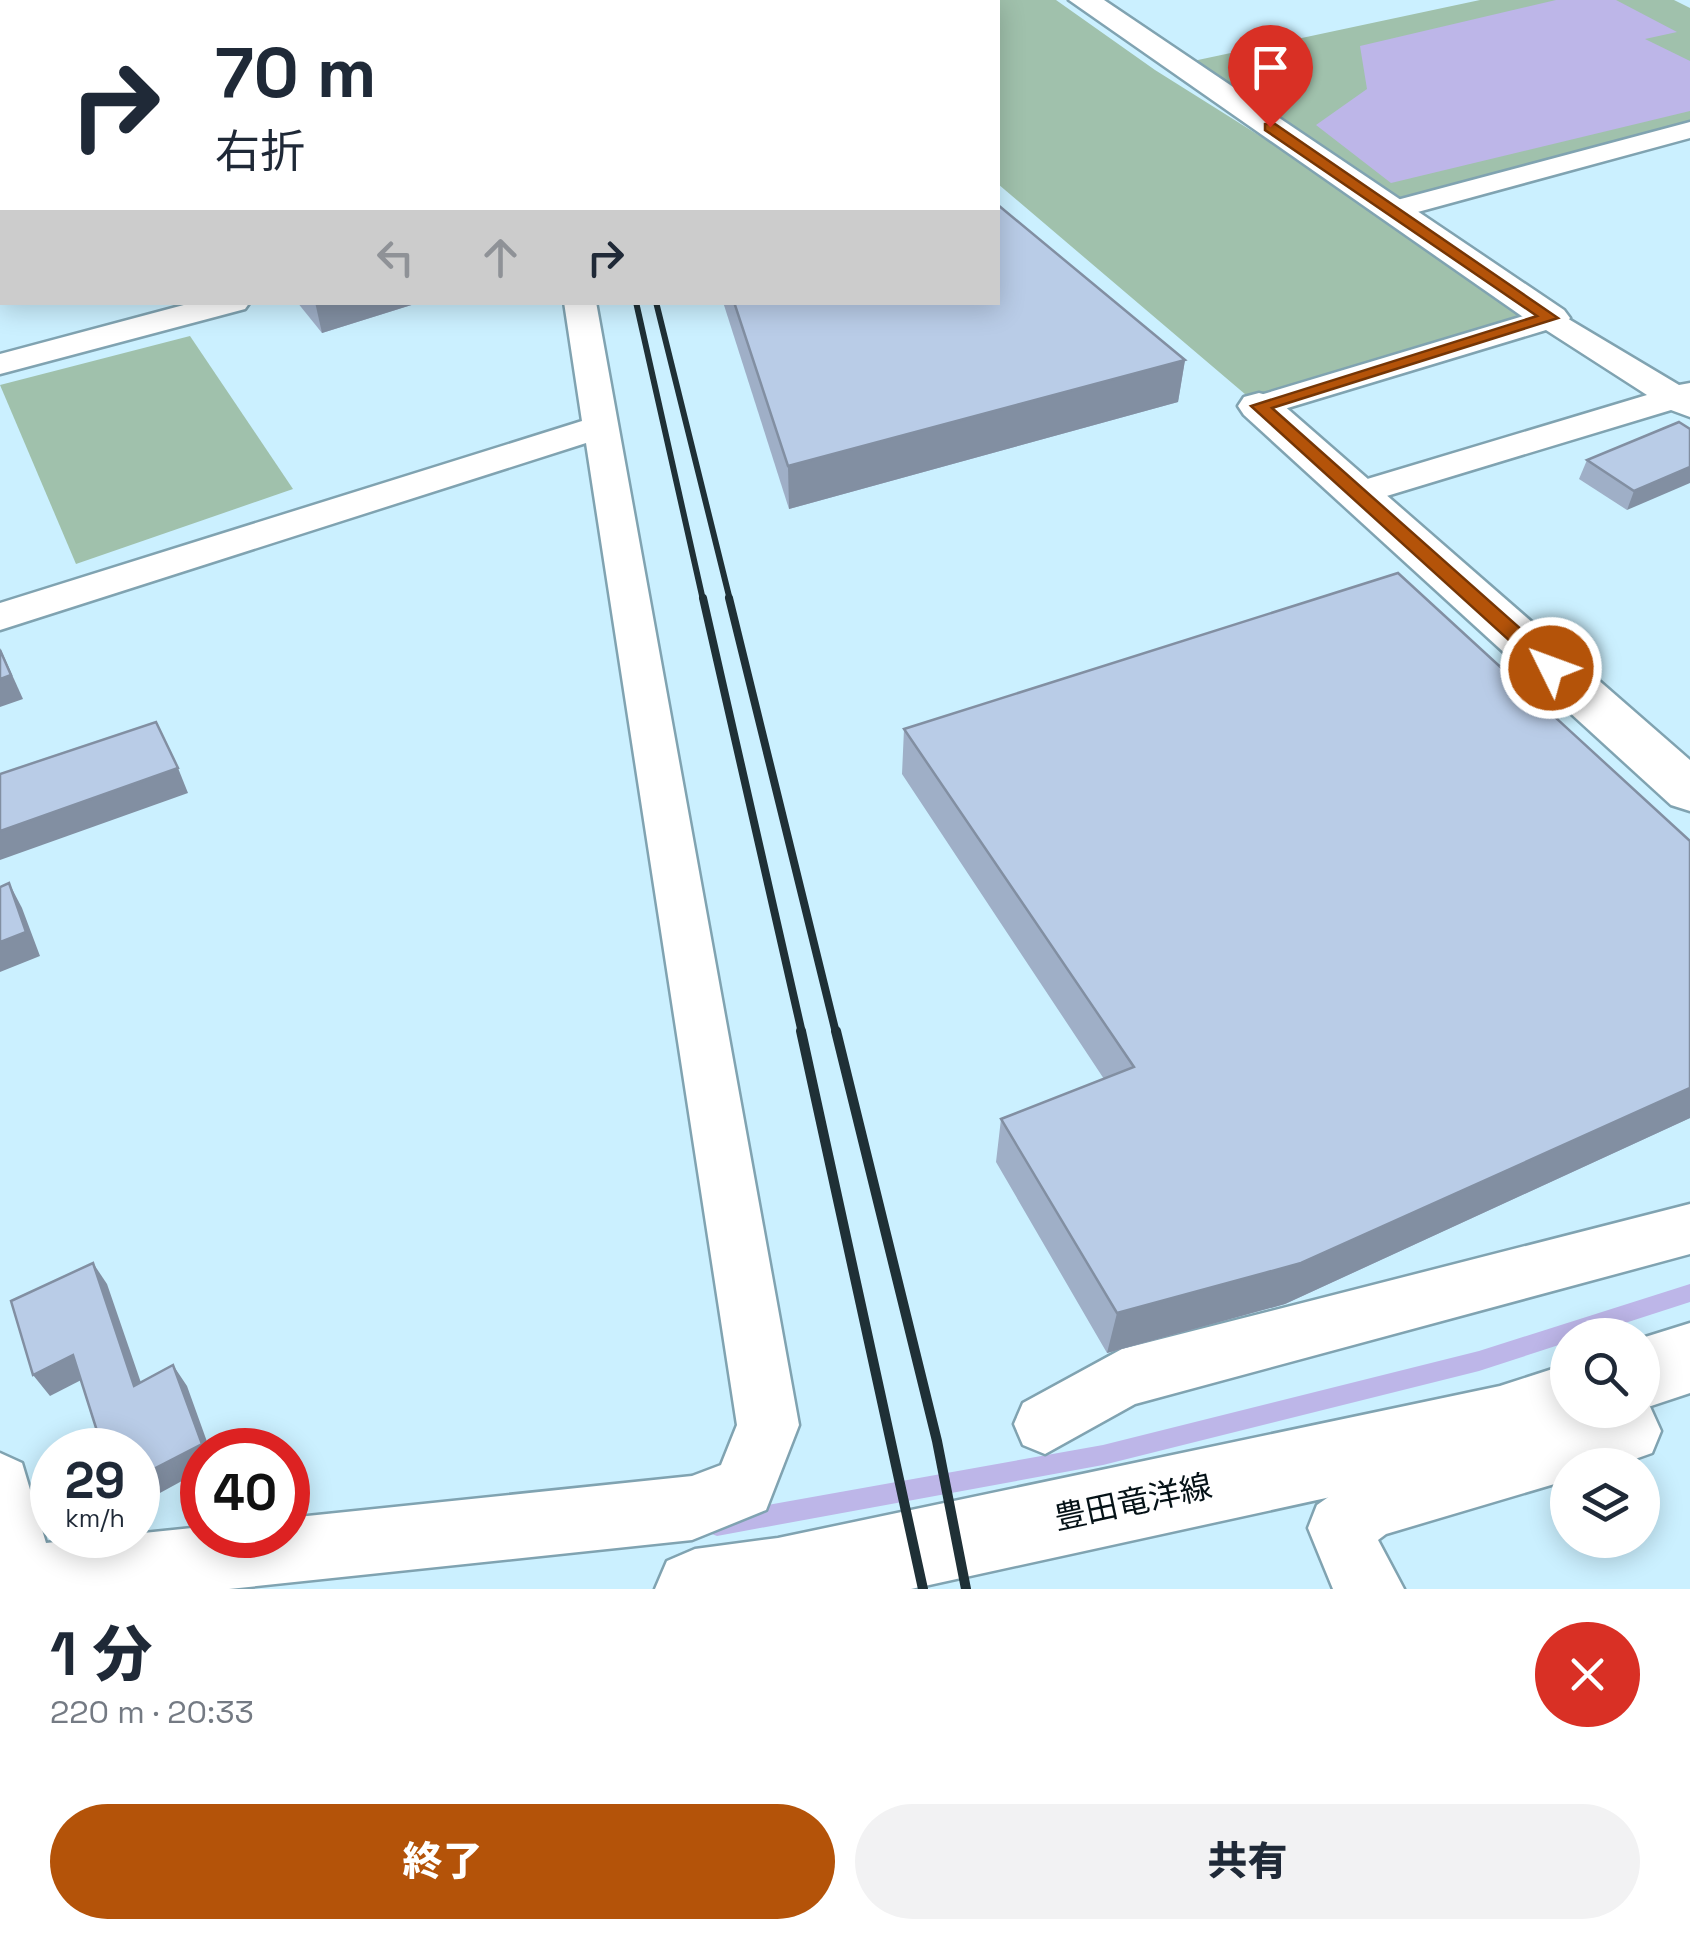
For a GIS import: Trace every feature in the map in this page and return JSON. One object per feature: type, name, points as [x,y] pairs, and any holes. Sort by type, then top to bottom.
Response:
[{"type":"street","points":[[1084,0],[1550,318],[1685,399]]},
{"type":"street","points":[[1392,210],[1690,130]]},
{"type":"street","points":[[0,364],[223,305]]},
{"type":"street","points":[[0,1485],[24,1584],[692,1508],[744,1488],[768,1426],[580,305]]},
{"type":"street","points":[[1260,406],[1550,318]]},
{"type":"street","points":[[1357,494],[1685,399]]},
{"type":"street","points":[[1260,406],[1690,792]]},
{"type":"street","points":[[0,617],[600,427]]},
{"type":"street","points":[[1045,1424],[1122,1378],[1690,1229]]},
{"type":"street","points":[[1660,1368],[1690,1358]]},
{"type":"street","name":"豊田竜洋線","points":[[695,1589],[778,1578],[1304,1466],[1500,1423],[1550,1406]]},
{"type":"street","points":[[1371,1589],[1359,1574],[1340,1528],[1370,1507],[1630,1431],[1629,1428]]},
{"type":"green space","points":[[1000,0],[1056,0],[1155,70],[1550,318],[1259,406],[1000,186]]},
{"type":"green space","points":[[1480,0],[1674,0],[1690,8],[1690,129],[1392,210],[1179,64]]},
{"type":"green space","points":[[190,336],[293,489],[76,564],[0,385]]},
{"type":"shaded area","points":[[1556,0],[1616,0],[1677,32],[1645,39],[1690,61],[1690,111],[1391,183],[1316,125],[1367,89],[1360,46]]},
{"type":"building","points":[[1000,207],[1185,360],[788,466],[735,305],[1000,305]]},
{"type":"building","points":[[1679,422],[1690,429],[1690,467],[1634,491],[1587,460]]},
{"type":"building","points":[[1398,573],[1690,841],[1690,1088],[1301,1263],[1117,1313],[1001,1119],[1134,1067],[904,729]]},
{"type":"building","points":[[0,650],[11,675],[0,679]]},
{"type":"building","points":[[156,722],[178,768],[0,831],[0,774]]},
{"type":"building","points":[[9,883],[26,932],[0,942],[0,887]]},
{"type":"building","points":[[93,1263],[134,1386],[173,1365],[196,1428],[180,1428],[180,1455],[160,1466],[160,1428],[96,1428],[73,1355],[33,1375],[11,1301]]},
{"type":"waterway","points":[[717,1525],[1103,1455],[1479,1361],[1690,1293]]},
{"type":"railway","points":[[637,305],[703,600]]},
{"type":"railway","points":[[657,305],[730,600]]},
{"type":"railway","points":[[703,598],[802,1033]]},
{"type":"railway","points":[[729,598],[836,1033]]},
{"type":"railway","points":[[801,1031],[923,1589]]},
{"type":"railway","points":[[836,1031],[937,1441],[966,1589]]},
{"type":"route","points":[[1270,127],[1550,318],[1260,406],[1551,668]]}]
